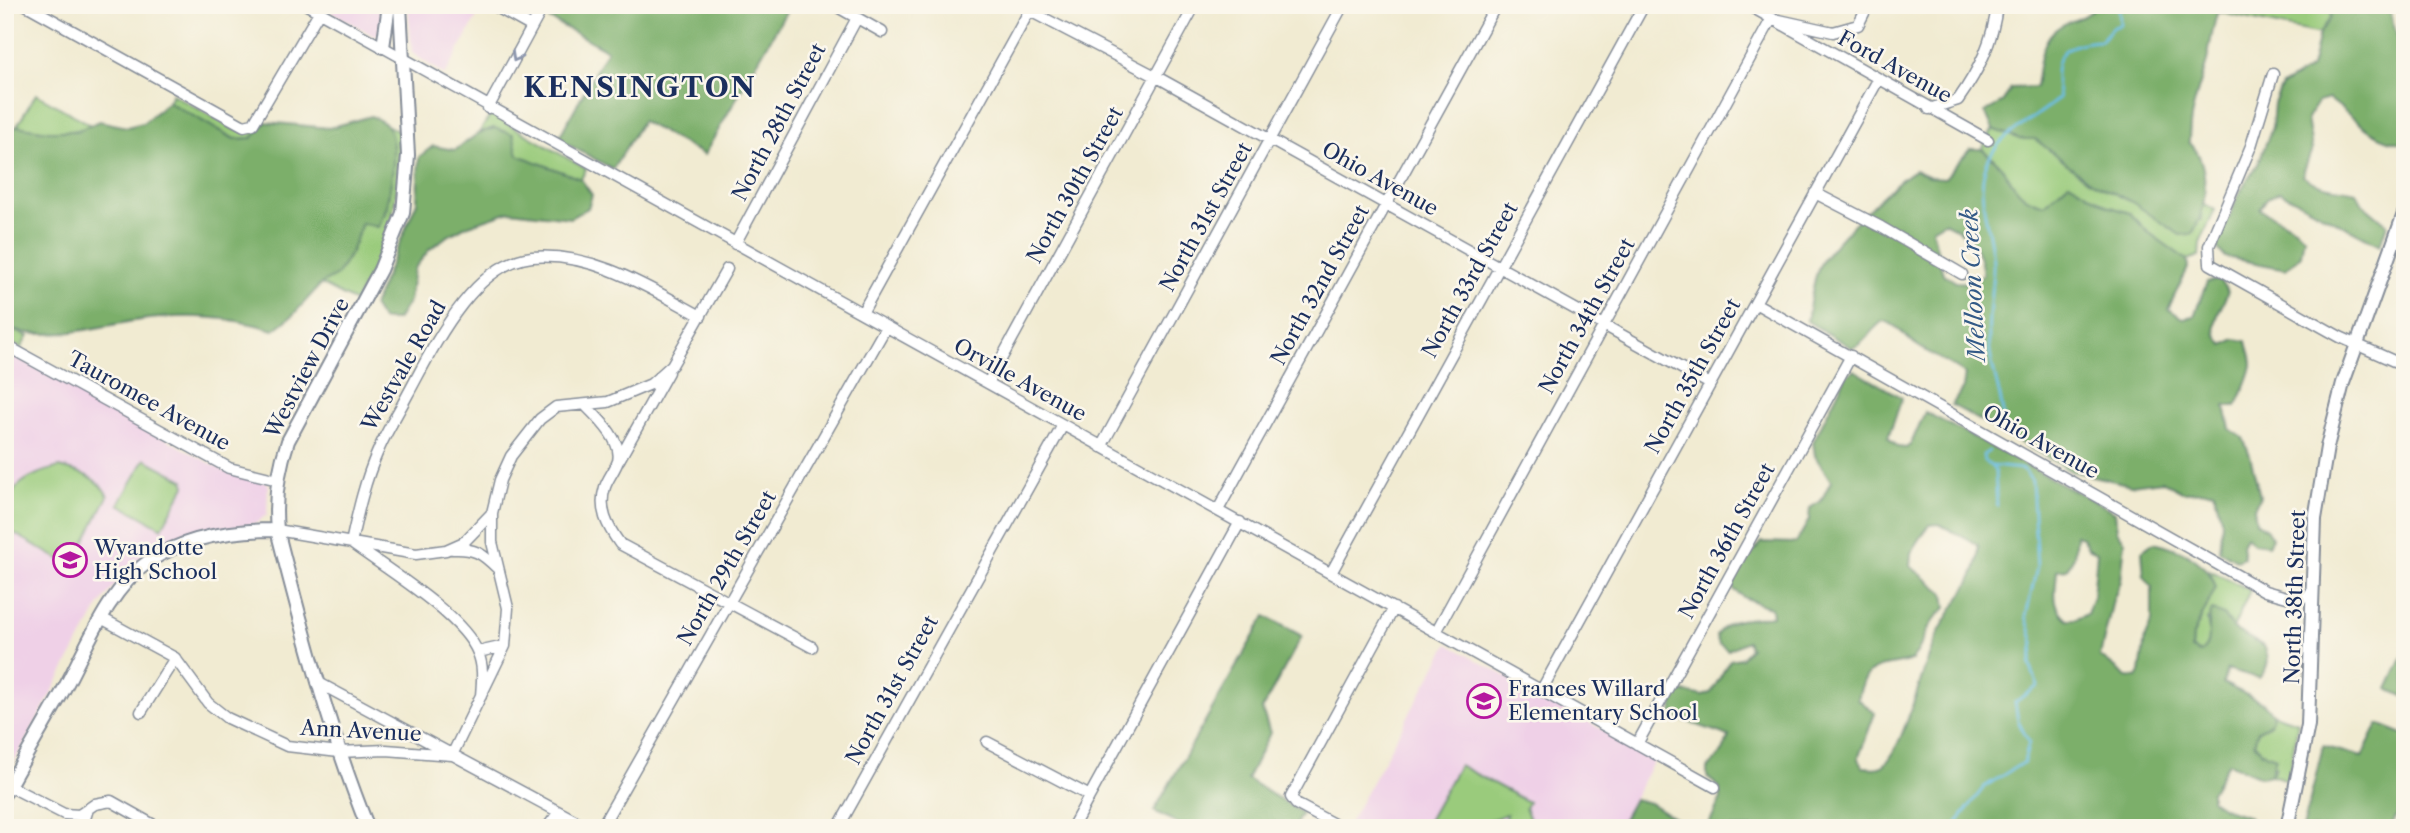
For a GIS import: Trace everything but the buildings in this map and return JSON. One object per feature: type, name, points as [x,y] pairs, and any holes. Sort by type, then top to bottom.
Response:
[{"type":"main road","points":[[383,47],[389,5]]},
{"type":"main road","name":"Westview Drive","points":[[368,828],[339,752],[317,681],[277,530],[278,480],[288,440],[380,270],[403,213],[408,155],[400,5]]},
{"type":"main road","name":"North 38th Street","points":[[2287,828],[2308,725],[2315,519],[2327,447],[2343,383],[2405,211]]},
{"type":"main road","points":[[7,789],[103,619],[128,581],[147,563],[168,550],[229,534],[277,530]]},
{"type":"street","points":[[26,5],[244,126],[253,124],[319,12]]},
{"type":"street","name":"Orville Avenue","points":[[307,5],[1714,787]]},
{"type":"street","points":[[494,5],[532,27]]},
{"type":"street","points":[[488,108],[544,5]]},
{"type":"street","points":[[834,5],[882,32]]},
{"type":"street","name":"North 30th Street","points":[[988,383],[1195,5]]},
{"type":"street","name":"North 31st Street","points":[[1101,447],[1343,5]]},
{"type":"street","name":"North 32nd Street","points":[[1217,510],[1496,5]]},
{"type":"street","name":"North 33rd Street","points":[[1331,573],[1644,5]]},
{"type":"street","name":"Ford Avenue","points":[[1748,5],[1988,140]]},
{"type":"street","points":[[1772,18],[1833,32],[1858,25],[1868,5]]},
{"type":"street","points":[[1929,108],[1946,107],[1958,100],[1980,67],[1991,40],[1997,5]]},
{"type":"street","points":[[862,313],[1031,8]]},
{"type":"street","name":"Ohio Avenue","points":[[1031,8],[1710,384]]},
{"type":"street","name":"North 28th Street","points":[[735,244],[858,18]]},
{"type":"street","name":"North 34th Street","points":[[1436,632],[1772,18]]},
{"type":"street","points":[[2273,74],[2251,146],[2209,246],[2208,257],[2216,269],[2340,337],[2405,366]]},
{"type":"street","name":"North 35th Street","points":[[1541,691],[1878,80]]},
{"type":"street","points":[[1815,193],[1962,274]]},
{"type":"street","name":"Westvale Road","points":[[351,543],[359,503],[384,439],[440,334],[467,298],[497,271],[531,257],[580,260],[630,278],[701,316]]},
{"type":"street","points":[[727,269],[604,487],[603,516],[620,544],[812,646]]},
{"type":"street","name":"Ohio Avenue","points":[[1755,303],[2265,591],[2294,599],[2312,595]]},
{"type":"street","name":"North 29th Street","points":[[601,828],[886,327]]},
{"type":"street","name":"Tauromee Avenue","points":[[5,345],[229,468],[278,480]]},
{"type":"street","name":"North 36th Street","points":[[1637,744],[1851,356]]},
{"type":"street","points":[[452,755],[505,646],[508,608],[492,542],[492,513],[500,480],[526,434],[556,407],[585,405],[638,391],[672,365]]},
{"type":"street","points":[[585,405],[608,429],[619,460]]},
{"type":"street","name":"North 31st Street","points":[[838,828],[1063,425]]},
{"type":"street","points":[[446,550],[464,542],[492,513]]},
{"type":"street","points":[[1072,828],[1240,522]]},
{"type":"street","points":[[277,530],[416,554],[470,548],[482,553],[497,568]]},
{"type":"street","points":[[351,543],[432,602],[463,630],[478,652],[482,670],[481,696]]},
{"type":"street","points":[[1341,828],[1296,804],[1291,797],[1394,608]]},
{"type":"street","name":"Ann Avenue","points":[[103,619],[175,658],[208,703],[227,718],[287,746],[339,752],[386,750],[452,755]]},
{"type":"street","points":[[478,652],[505,646]]},
{"type":"street","points":[[141,712],[175,658]]},
{"type":"street","points":[[317,681],[589,828]]},
{"type":"street","points":[[988,742],[1088,796]]},
{"type":"street","points":[[7,789],[64,814],[79,815],[103,800],[111,801],[159,828]]},
{"type":"street","points":[[82,828],[88,809]]},
{"type":"street","points":[[547,828],[559,812]]},
{"type":"shaded area","points":[[319,5],[384,5],[379,35],[373,35]]},
{"type":"shaded area","points":[[408,5],[483,6],[445,75],[412,53]]},
{"type":"shaded area","name":"Wyandotte High School","points":[[5,350],[226,472],[268,483],[267,514],[257,523],[186,535],[162,542],[127,568],[98,608],[5,778]]},
{"type":"shaded area","name":"Frances Willard Elementary School","points":[[1448,644],[1655,759],[1617,828],[1347,827]]},
{"type":"green space","points":[[550,5],[790,5],[704,155],[642,121],[613,169],[558,139],[607,50],[544,16]]},
{"type":"green space","points":[[2096,5],[2220,5],[2191,122],[2189,142],[2201,162],[2205,187],[2201,212],[2192,234],[2180,235],[2132,202],[2088,180],[2035,139],[2020,139],[1993,129],[1985,112],[2003,102],[2011,88],[2036,87],[2048,38],[2059,27],[2084,16]]},
{"type":"green space","points":[[2220,5],[2330,5],[2331,17],[2319,34],[2217,12]]},
{"type":"green space","points":[[2330,5],[2388,5],[2405,64],[2405,144],[2372,132],[2329,99],[2318,102],[2307,119],[2312,149],[2302,176],[2321,185],[2356,192],[2363,204],[2387,224],[2380,245],[2280,192],[2267,198],[2260,209],[2295,228],[2304,237],[2301,255],[2286,269],[2225,257],[2216,247],[2242,188],[2258,164],[2272,127],[2274,103],[2282,86],[2311,68],[2319,34],[2331,17]]},
{"type":"green space","points":[[36,94],[91,125],[64,132],[17,126]]},
{"type":"green space","points":[[172,94],[234,129],[249,130],[261,120],[266,122],[252,138],[235,139],[168,102]]},
{"type":"green space","points":[[168,102],[234,139],[252,138],[266,122],[329,128],[371,116],[380,121],[390,132],[393,159],[390,191],[378,227],[362,223],[352,250],[337,275],[321,284],[292,316],[274,330],[238,321],[187,317],[134,321],[53,334],[5,328],[5,134],[17,126],[48,131],[78,131],[99,121],[127,127],[143,123]]},
{"type":"green space","points":[[491,114],[586,169],[581,179],[517,155],[494,128],[479,133]]},
{"type":"green space","points":[[387,125],[399,132],[395,202],[385,239],[355,302],[321,284],[343,265],[362,223],[386,214],[393,158]]},
{"type":"green space","points":[[494,128],[513,134],[518,155],[581,179],[592,195],[588,208],[570,218],[510,211],[466,226],[429,250],[414,269],[409,301],[397,320],[382,320],[373,306],[417,202],[419,157],[433,146],[455,150],[479,133]]},
{"type":"green space","points":[[1993,129],[2020,139],[2035,139],[2088,180],[2132,202],[2201,220],[2202,203],[2215,210],[2200,243],[2199,256],[2187,260],[2148,232],[2130,213],[2108,206],[2069,182],[2045,204],[2025,197],[2001,166],[1982,149]]},
{"type":"green space","points":[[1970,149],[1982,149],[2001,166],[2025,197],[2037,203],[2045,204],[2069,182],[2108,206],[2130,213],[2148,232],[2187,260],[2188,268],[2168,309],[2183,318],[2194,316],[2207,282],[2219,280],[2228,291],[2216,320],[2218,339],[2224,345],[2235,339],[2247,341],[2251,358],[2250,373],[2238,403],[2236,406],[2225,406],[2230,429],[2243,438],[2250,456],[2260,496],[2254,508],[2256,522],[2266,529],[2272,538],[2268,545],[2254,543],[2246,536],[2242,544],[2244,557],[2236,560],[2219,550],[2222,522],[2214,491],[2182,492],[2162,481],[2131,485],[2071,471],[1952,405],[1963,388],[1965,374],[1915,344],[1897,327],[1883,321],[1861,343],[1852,348],[1807,321],[1819,267],[1848,230],[1915,170],[1930,177],[1945,178]],"holes":[[[1944,222],[1961,231],[1976,248],[1983,274],[1974,283],[1956,282],[1943,274],[1932,229]]]},
{"type":"green space","points":[[5,328],[28,336],[21,348],[5,339]]},
{"type":"green space","points":[[1854,370],[1902,398],[1888,438],[1898,447],[1906,448],[1911,444],[1925,412],[2115,512],[2117,531],[2125,541],[2121,581],[2113,600],[2100,656],[2127,677],[2137,678],[2140,673],[2145,637],[2152,621],[2152,587],[2144,576],[2142,551],[2154,542],[2183,552],[2206,569],[2216,587],[2193,635],[2192,649],[2200,653],[2208,644],[2212,610],[2223,615],[2233,629],[2264,646],[2267,655],[2267,666],[2259,678],[2227,669],[2223,683],[2263,703],[2273,714],[2270,724],[2258,730],[2254,743],[2262,752],[2276,757],[2271,775],[2261,777],[2228,763],[2211,792],[2211,800],[2223,808],[2249,817],[2252,828],[2206,828],[2182,815],[2175,828],[1707,828],[1721,798],[1719,787],[1707,777],[1707,769],[1723,751],[1729,736],[1672,716],[1674,695],[1680,691],[1703,696],[1711,693],[1730,660],[1741,658],[1750,648],[1747,641],[1728,650],[1719,644],[1716,636],[1721,629],[1734,621],[1772,616],[1771,608],[1745,598],[1733,589],[1735,574],[1762,542],[1796,543],[1809,520],[1810,508],[1821,501],[1831,481],[1815,456],[1813,442],[1846,376]],"holes":[[[1939,524],[1978,545],[1975,570],[1937,636],[1906,724],[1891,756],[1882,766],[1863,767],[1858,759],[1875,713],[1858,699],[1865,677],[1876,668],[1912,660],[1934,620],[1946,608],[1944,593],[1910,566],[1911,553],[1929,525]],[[2076,535],[2082,537],[2088,548],[2097,552],[2093,597],[2087,614],[2077,619],[2067,619],[2056,602],[2057,570],[2067,569],[2074,557]]]},
{"type":"green space","points":[[145,459],[184,480],[185,486],[162,528],[119,504]]},
{"type":"green space","points":[[60,467],[94,480],[108,496],[73,564],[69,565],[5,528],[8,503],[18,486],[35,475]]},
{"type":"green space","points":[[2209,570],[2250,590],[2233,629],[2223,615],[2207,619],[2208,642],[2200,653],[2192,649],[2193,635],[2216,587]]},
{"type":"green space","points":[[1265,616],[1302,636],[1262,709],[1270,733],[1247,779],[1302,813],[1294,828],[1186,828],[1154,811]]},
{"type":"green space","points":[[2405,652],[2405,697],[2388,689]]},
{"type":"green space","points":[[2273,714],[2298,722],[2288,780],[2271,775],[2276,767],[2254,743],[2258,730],[2270,724]]},
{"type":"green space","points":[[2378,724],[2405,735],[2405,800],[2390,828],[2303,828],[2323,746],[2362,757]]},
{"type":"green space","points":[[1459,765],[1528,802],[1525,808],[1531,821],[1529,828],[1505,828],[1507,814],[1469,828],[1424,828]]},
{"type":"green space","points":[[1634,799],[1650,803],[1690,828],[1618,828]]},
{"type":"waterway","name":"Melloon Creek","points":[[2003,424],[2003,410],[1989,341],[1993,266],[1984,211],[1982,183],[1985,169],[1990,156],[2004,139],[2059,98],[2056,73],[2061,55],[2075,45],[2100,41],[2113,27],[2120,25],[2119,5]]},
{"type":"waterway","name":"Melloon Creek","points":[[1953,828],[1984,787],[2024,762],[2029,742],[2018,721],[2015,702],[2038,686],[2030,665],[2034,643],[2026,616],[2037,567],[2032,481],[2023,469],[1991,466],[1984,461],[1983,455],[1989,451]]},
{"type":"waterway","points":[[1991,466],[1995,471],[1997,506]]},
{"type":"place","name":"Wyandotte High School","points":[[70,560]]},
{"type":"place","name":"Frances Willard Elementary School","points":[[1484,701]]},
{"type":"district","name":"KENSINGTON","points":[[640,87]]}]
